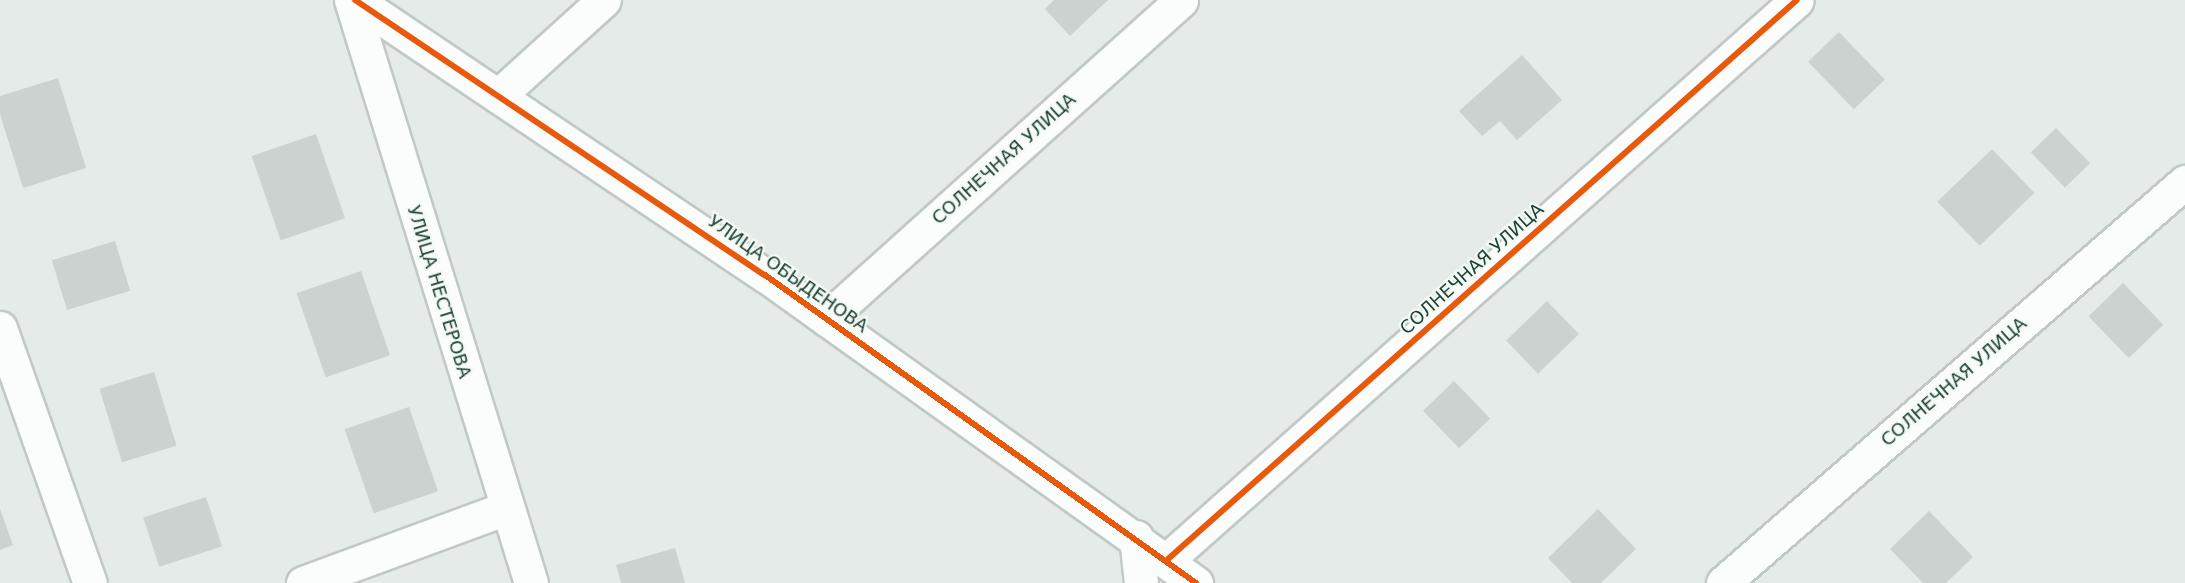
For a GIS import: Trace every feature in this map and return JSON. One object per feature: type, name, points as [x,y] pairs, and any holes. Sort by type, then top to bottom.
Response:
[{"type":"street","name":"УЛИЦА ОБЫДЕНОВА","points":[[353,0],[826,319],[1136,537],[1196,583]]},
{"type":"street","name":"УЛИЦА НЕСТЕРОВА","points":[[353,0],[504,509],[531,583]]},
{"type":"street","points":[[498,96],[604,0]]},
{"type":"street","name":"СОЛНЕЧНАЯ УЛИЦА","points":[[826,319],[1181,0]]},
{"type":"street","name":"СОЛНЕЧНАЯ УЛИЦА","points":[[1168,560],[1797,0]]},
{"type":"street","name":"СОЛНЕЧНАЯ УЛИЦА","points":[[1723,583],[2185,182]]},
{"type":"street","points":[[0,328],[90,583]]},
{"type":"street","points":[[303,583],[504,509]]},
{"type":"street","points":[[1136,537],[1141,583]]},
{"type":"building","points":[[1054,0],[1108,0],[1070,36],[1045,9]]},
{"type":"building","points":[[1839,32],[1885,79],[1854,109],[1808,62]]},
{"type":"building","points":[[1522,55],[1562,100],[1517,140],[1500,121],[1482,136],[1459,111]]},
{"type":"building","points":[[58,78],[86,168],[23,188],[0,114],[0,96]]},
{"type":"building","points":[[2056,128],[2090,163],[2065,188],[2031,152]]},
{"type":"building","points":[[316,134],[345,218],[281,240],[252,156]]},
{"type":"building","points":[[1992,149],[2034,193],[1980,246],[1937,202]]},
{"type":"building","points":[[115,241],[130,291],[67,310],[52,260]]},
{"type":"building","points":[[361,271],[390,355],[326,377],[297,293]]},
{"type":"building","points":[[2123,283],[2163,325],[2129,358],[2088,316]]},
{"type":"building","points":[[1547,301],[1579,334],[1538,374],[1506,341]]},
{"type":"building","points":[[154,372],[177,446],[122,462],[99,389]]},
{"type":"building","points":[[1454,381],[1490,418],[1459,448],[1423,411]]},
{"type":"building","points":[[409,407],[438,491],[374,513],[345,429]]},
{"type":"building","points":[[206,497],[222,546],[159,567],[143,517]]},
{"type":"building","points":[[0,509],[13,545],[0,550]]},
{"type":"building","points":[[1598,509],[1636,549],[1601,583],[1572,583],[1548,558]]},
{"type":"building","points":[[1929,511],[1973,557],[1946,583],[1923,583],[1890,549]]},
{"type":"building","points":[[675,548],[685,583],[621,583],[616,565]]},
{"type":"cycle path","points":[[355,0],[765,275],[1196,583]]},
{"type":"cycle path","points":[[1168,559],[1797,0]]}]
